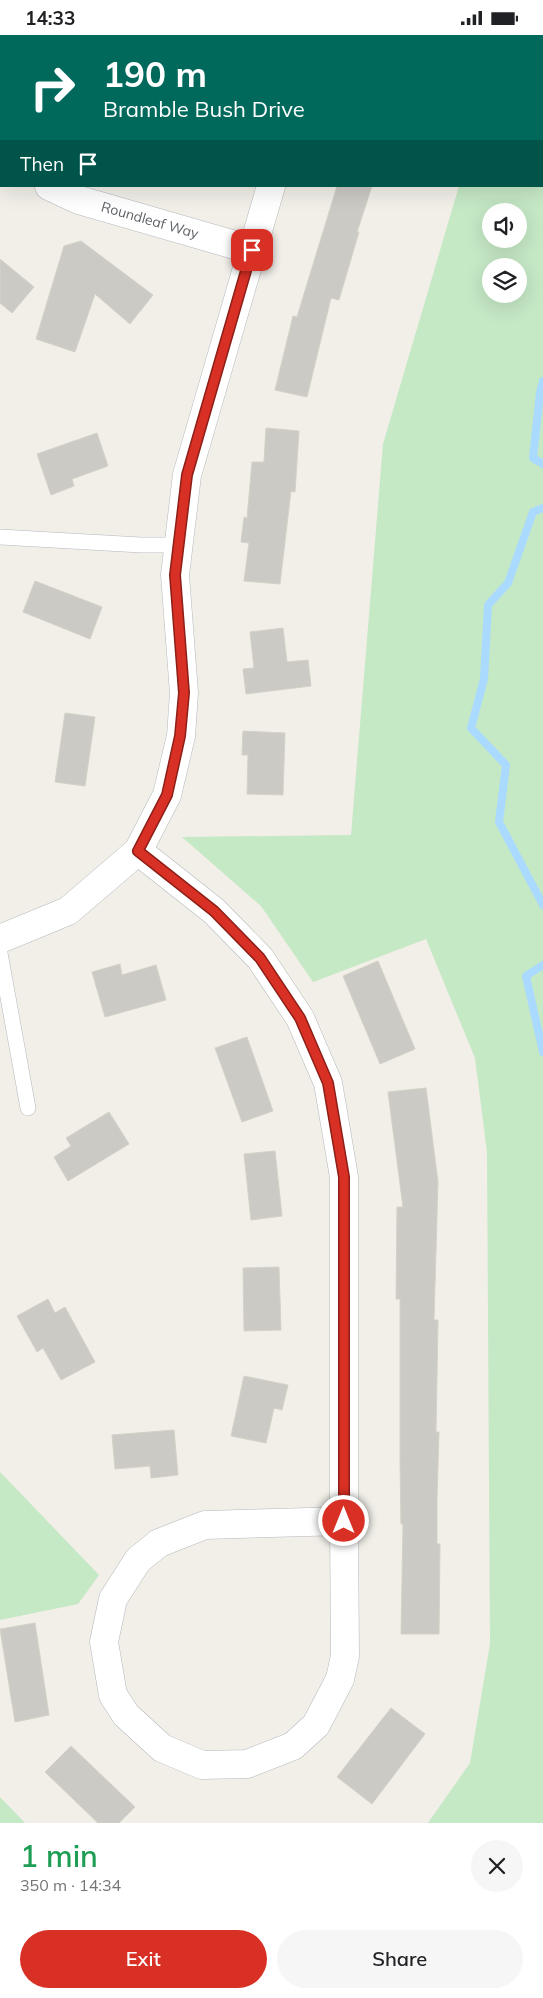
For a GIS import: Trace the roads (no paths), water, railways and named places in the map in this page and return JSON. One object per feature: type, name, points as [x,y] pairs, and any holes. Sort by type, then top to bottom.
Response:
[{"type":"street","name":"Roundleaf Way","points":[[51,187],[79,200],[252,250]]},
{"type":"street","points":[[0,939],[68,911],[138,851],[167,795],[180,736],[184,693],[175,575],[187,475],[271,187]]},
{"type":"street","points":[[138,851],[214,911],[260,958],[300,1018],[328,1083],[344,1177],[345,1656],[340,1679],[316,1725],[293,1746],[247,1764],[202,1765],[162,1748],[126,1715],[113,1695],[104,1642],[113,1599],[138,1561],[159,1543],[205,1525],[344,1521]]},
{"type":"lane","points":[[0,537],[141,545],[179,545]]},
{"type":"lane","points":[[0,953],[28,1108]]},
{"type":"waterway","points":[[543,381],[533,458],[543,464]]},
{"type":"waterway","points":[[543,508],[533,512],[508,583],[488,605],[484,679],[471,728],[506,765],[499,822],[543,905]]},
{"type":"waterway","points":[[543,965],[526,976],[543,1052]]}]
